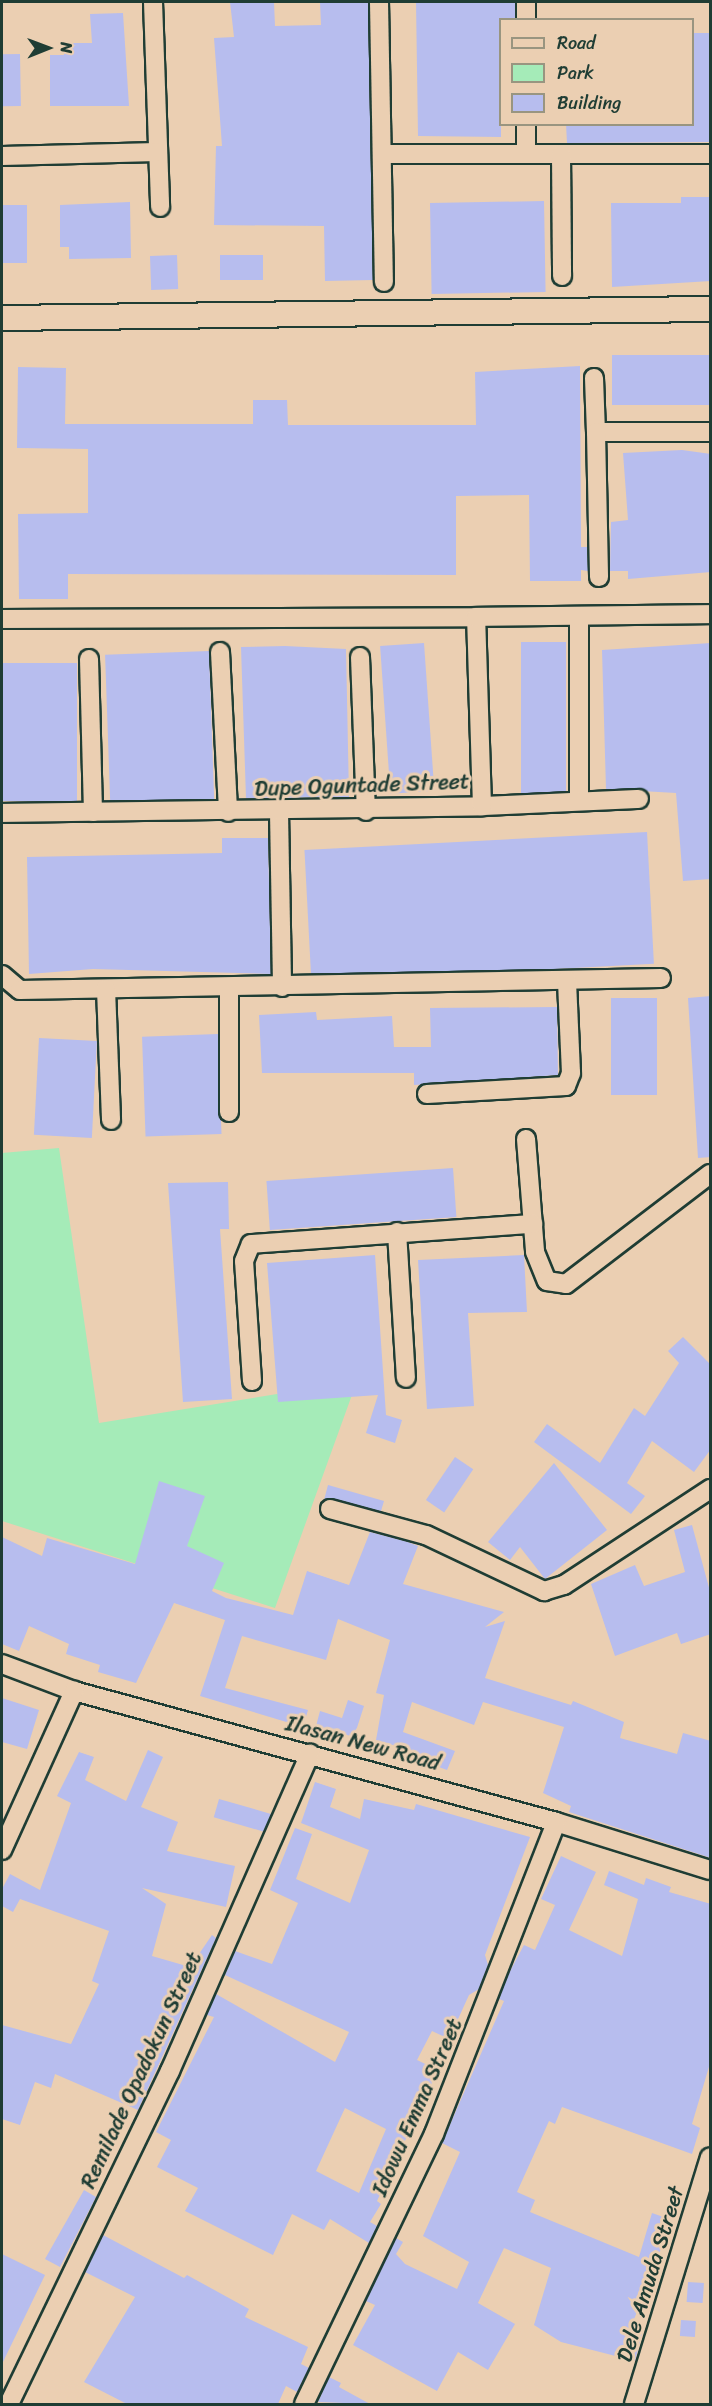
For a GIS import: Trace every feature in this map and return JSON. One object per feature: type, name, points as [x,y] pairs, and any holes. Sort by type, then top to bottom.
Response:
[{"type":"street","points":[[153,2],[160,207]]},
{"type":"street","points":[[379,2],[384,282]]},
{"type":"street","points":[[526,2],[526,18]]},
{"type":"street","points":[[526,126],[526,154]]},
{"type":"street","points":[[2,156],[157,152]]},
{"type":"street","points":[[382,154],[711,153]]},
{"type":"street","points":[[561,154],[562,276]]},
{"type":"street","points":[[2,318],[711,309]]},
{"type":"street","points":[[594,378],[599,577]]},
{"type":"street","points":[[596,432],[711,432]]},
{"type":"street","points":[[2,619],[711,614]]},
{"type":"street","points":[[579,616],[579,801]]},
{"type":"street","name":"Dupe Oguntade Street","points":[[2,813],[366,811],[482,806],[476,617]]},
{"type":"street","points":[[220,652],[228,812]]},
{"type":"street","points":[[360,657],[366,811]]},
{"type":"street","points":[[88,659],[93,812]]},
{"type":"street","points":[[482,806],[639,799]]},
{"type":"street","points":[[279,812],[282,987]]},
{"type":"street","points":[[3,984],[20,990],[282,987],[661,978]]},
{"type":"street","points":[[427,1094],[566,1086],[571,1073],[567,980]]},
{"type":"street","points":[[229,987],[230,1112]]},
{"type":"street","points":[[106,989],[111,1120]]},
{"type":"street","points":[[526,1139],[538,1271],[547,1281],[566,1284],[711,1174]]},
{"type":"street","points":[[252,1381],[244,1261],[251,1244],[533,1224]]},
{"type":"street","points":[[398,1232],[406,1378]]},
{"type":"street","points":[[330,1509],[426,1535],[544,1591],[564,1585],[711,1489]]},
{"type":"street","name":"Ilasan New Road","points":[[2,1664],[74,1691],[310,1753],[556,1822],[711,1870]]},
{"type":"street","points":[[2,1850],[74,1691]]},
{"type":"street","name":"Remilade Opadokun Street","points":[[9,2404],[170,2071],[310,1753]]},
{"type":"street","name":"Idowu Emma Street","points":[[304,2404],[434,2134],[556,1822]]},
{"type":"street","name":"Dele Amuda Street","points":[[634,2404],[711,2157]]},
{"type":"green space","points":[[59,1148],[99,1423],[357,1381],[275,1608],[2,1521],[2,1153]]},
{"type":"building","points":[[230,2],[274,2],[275,26],[321,25],[320,2],[368,2],[373,280],[325,281],[324,226],[214,225],[216,146],[222,146],[214,38],[234,37]]},
{"type":"building","points":[[416,2],[515,2],[515,18],[499,18],[499,126],[501,126],[501,137],[418,136]]},
{"type":"building","points":[[123,13],[129,106],[50,106],[50,55],[64,55],[63,43],[92,43],[90,14]]},
{"type":"building","points":[[694,33],[711,33],[711,142],[567,143],[566,126],[694,126]]},
{"type":"building","points":[[2,54],[20,54],[21,106],[3,106]]},
{"type":"building","points":[[681,197],[711,197],[711,281],[612,287],[611,203],[681,203]]},
{"type":"building","points":[[544,201],[546,292],[432,294],[430,203]]},
{"type":"building","points":[[130,202],[131,258],[69,259],[69,247],[60,247],[60,205]]},
{"type":"building","points":[[2,205],[27,205],[27,263],[2,263]]},
{"type":"building","points":[[177,255],[178,289],[151,290],[150,256]]},
{"type":"building","points":[[220,255],[263,255],[263,280],[220,280]]},
{"type":"building","points":[[612,355],[710,355],[710,405],[612,405]]},
{"type":"building","points":[[580,366],[581,547],[587,547],[588,571],[581,570],[581,581],[530,581],[529,495],[456,496],[456,575],[68,574],[68,599],[19,599],[18,514],[88,513],[88,449],[17,448],[18,367],[66,368],[65,424],[253,424],[253,400],[287,400],[288,425],[476,425],[475,372]]},
{"type":"building","points":[[682,450],[711,454],[711,572],[628,579],[628,571],[610,571],[611,522],[628,520],[623,453]]},
{"type":"building","points":[[521,642],[566,642],[566,793],[521,793]]},
{"type":"building","points":[[424,643],[434,791],[390,794],[380,646]]},
{"type":"building","points":[[711,643],[711,879],[683,881],[676,793],[606,789],[602,650]]},
{"type":"building","points":[[285,646],[346,649],[349,797],[246,798],[241,647]]},
{"type":"building","points":[[209,651],[214,799],[110,803],[105,655]]},
{"type":"building","points":[[2,663],[77,663],[77,801],[2,801]]},
{"type":"building","points":[[647,832],[654,964],[311,982],[304,850]]},
{"type":"building","points":[[222,838],[268,838],[271,974],[93,969],[29,974],[27,857],[222,853]]},
{"type":"building","points":[[711,996],[711,1157],[698,1158],[688,998]]},
{"type":"building","points":[[611,998],[657,998],[657,1095],[611,1095]]},
{"type":"building","points":[[557,1007],[558,1075],[414,1085],[414,1073],[262,1073],[259,1015],[316,1012],[317,1020],[392,1016],[394,1047],[431,1047],[430,1008]]},
{"type":"building","points":[[218,1034],[221,1134],[146,1137],[142,1037]]},
{"type":"building","points":[[39,1038],[97,1041],[92,1138],[34,1135]]},
{"type":"building","points":[[453,1168],[456,1217],[270,1230],[266,1181]]},
{"type":"building","points":[[228,1182],[229,1229],[220,1229],[232,1399],[183,1402],[168,1183]]},
{"type":"building","points":[[375,1255],[386,1415],[402,1420],[395,1443],[366,1433],[378,1395],[278,1402],[267,1263]]},
{"type":"building","points":[[524,1255],[527,1312],[468,1313],[474,1406],[427,1409],[418,1260]]},
{"type":"building","points":[[683,1337],[711,1365],[711,1449],[694,1472],[652,1441],[627,1483],[645,1496],[631,1514],[534,1442],[547,1424],[600,1463],[634,1408],[645,1416],[679,1363],[668,1351]]},
{"type":"building","points":[[455,1457],[473,1469],[444,1512],[426,1500]]},
{"type":"building","points":[[554,1463],[607,1530],[545,1579],[520,1547],[510,1560],[488,1542]]},
{"type":"building","points":[[159,1481],[205,1496],[187,1546],[224,1563],[212,1591],[226,1598],[293,1615],[307,1571],[349,1585],[370,1532],[405,1541],[418,1546],[403,1584],[504,1612],[485,1627],[505,1621],[485,1678],[571,1705],[573,1701],[624,1722],[620,1738],[677,1754],[683,1733],[711,1741],[711,1858],[569,1812],[571,1806],[543,1793],[564,1727],[483,1702],[474,1725],[412,1702],[403,1732],[455,1751],[447,1770],[414,1758],[416,1752],[376,1740],[384,1695],[376,1693],[390,1640],[338,1619],[326,1660],[242,1636],[225,1688],[308,1710],[303,1727],[200,1696],[225,1620],[174,1603],[136,1683],[98,1672],[100,1665],[66,1654],[69,1644],[29,1626],[19,1651],[2,1644],[2,1537],[42,1556],[47,1538],[135,1564]]},
{"type":"building","points":[[328,1485],[384,1501],[381,1511],[324,1500]]},
{"type":"building","points":[[692,1525],[711,1595],[711,1634],[681,1644],[677,1633],[615,1656],[591,1584],[635,1565],[644,1586],[685,1572],[674,1530]]},
{"type":"building","points":[[2,1698],[39,1710],[27,1749],[2,1742]]},
{"type":"building","points":[[348,1700],[364,1706],[354,1737],[316,1726],[320,1711],[342,1718]]},
{"type":"building","points":[[148,1750],[163,1757],[141,1807],[178,1822],[167,1851],[235,1866],[226,1907],[142,1888],[166,1904],[152,1956],[190,1967],[212,1935],[216,1938],[138,2110],[55,2074],[51,2088],[35,2082],[20,2125],[2,2119],[2,2025],[71,2044],[99,1984],[92,1981],[109,1931],[20,1899],[13,1912],[2,1906],[2,1889],[10,1874],[40,1890],[71,1803],[57,1796],[79,1752],[94,1757],[85,1780],[126,1801]]},
{"type":"building","points":[[315,1782],[336,1789],[330,1807],[360,1819],[364,1799],[414,1810],[416,1804],[530,1837],[485,1955],[488,1965],[479,1989],[469,1995],[449,2039],[432,2031],[417,2060],[438,2070],[377,2201],[381,2204],[370,2222],[377,2226],[369,2243],[330,2219],[324,2230],[292,2214],[273,2255],[185,2211],[198,2188],[157,2167],[171,2140],[156,2132],[214,2017],[207,2015],[216,1994],[335,2062],[349,2032],[225,1975],[235,1951],[272,1964],[298,1903],[270,1890],[295,1828],[312,1834],[296,1879],[350,1903],[369,1850],[301,1823]],"holes":[[[345,2108],[386,2129],[359,2193],[316,2171]]]},
{"type":"building","points":[[219,1799],[271,1814],[266,1832],[214,1817]]},
{"type":"building","points":[[561,1856],[596,1872],[569,1930],[622,1956],[638,1899],[604,1885],[609,1871],[644,1885],[646,1878],[671,1887],[669,1892],[711,1904],[711,2060],[692,2124],[700,2128],[692,2154],[562,2107],[555,2124],[549,2121],[517,2192],[535,2200],[530,2212],[639,2257],[652,2213],[672,2220],[630,2330],[642,2333],[635,2361],[561,2342],[534,2325],[551,2268],[504,2248],[478,2303],[515,2324],[488,2370],[458,2352],[437,2391],[353,2345],[375,2305],[366,2301],[396,2238],[403,2242],[396,2254],[405,2264],[457,2289],[469,2262],[423,2236],[460,2152],[442,2143],[504,2001],[499,1999],[508,1975],[524,1945],[535,1950],[555,1905],[541,1899]]},
{"type":"building","points":[[84,2190],[96,2197],[60,2267],[45,2259]]},
{"type":"building","points":[[103,2235],[184,2278],[187,2275],[249,2309],[245,2317],[308,2347],[301,2364],[309,2368],[297,2392],[286,2386],[278,2404],[127,2404],[84,2382],[135,2297],[85,2272]]},
{"type":"building","points":[[2,2254],[45,2275],[2,2364]]},
{"type":"building","points":[[688,2282],[704,2283],[703,2303],[687,2302]]},
{"type":"building","points":[[681,2320],[696,2321],[695,2337],[680,2336]]},
{"type":"building","points":[[329,2377],[341,2383],[339,2387],[370,2404],[318,2402]]}]
